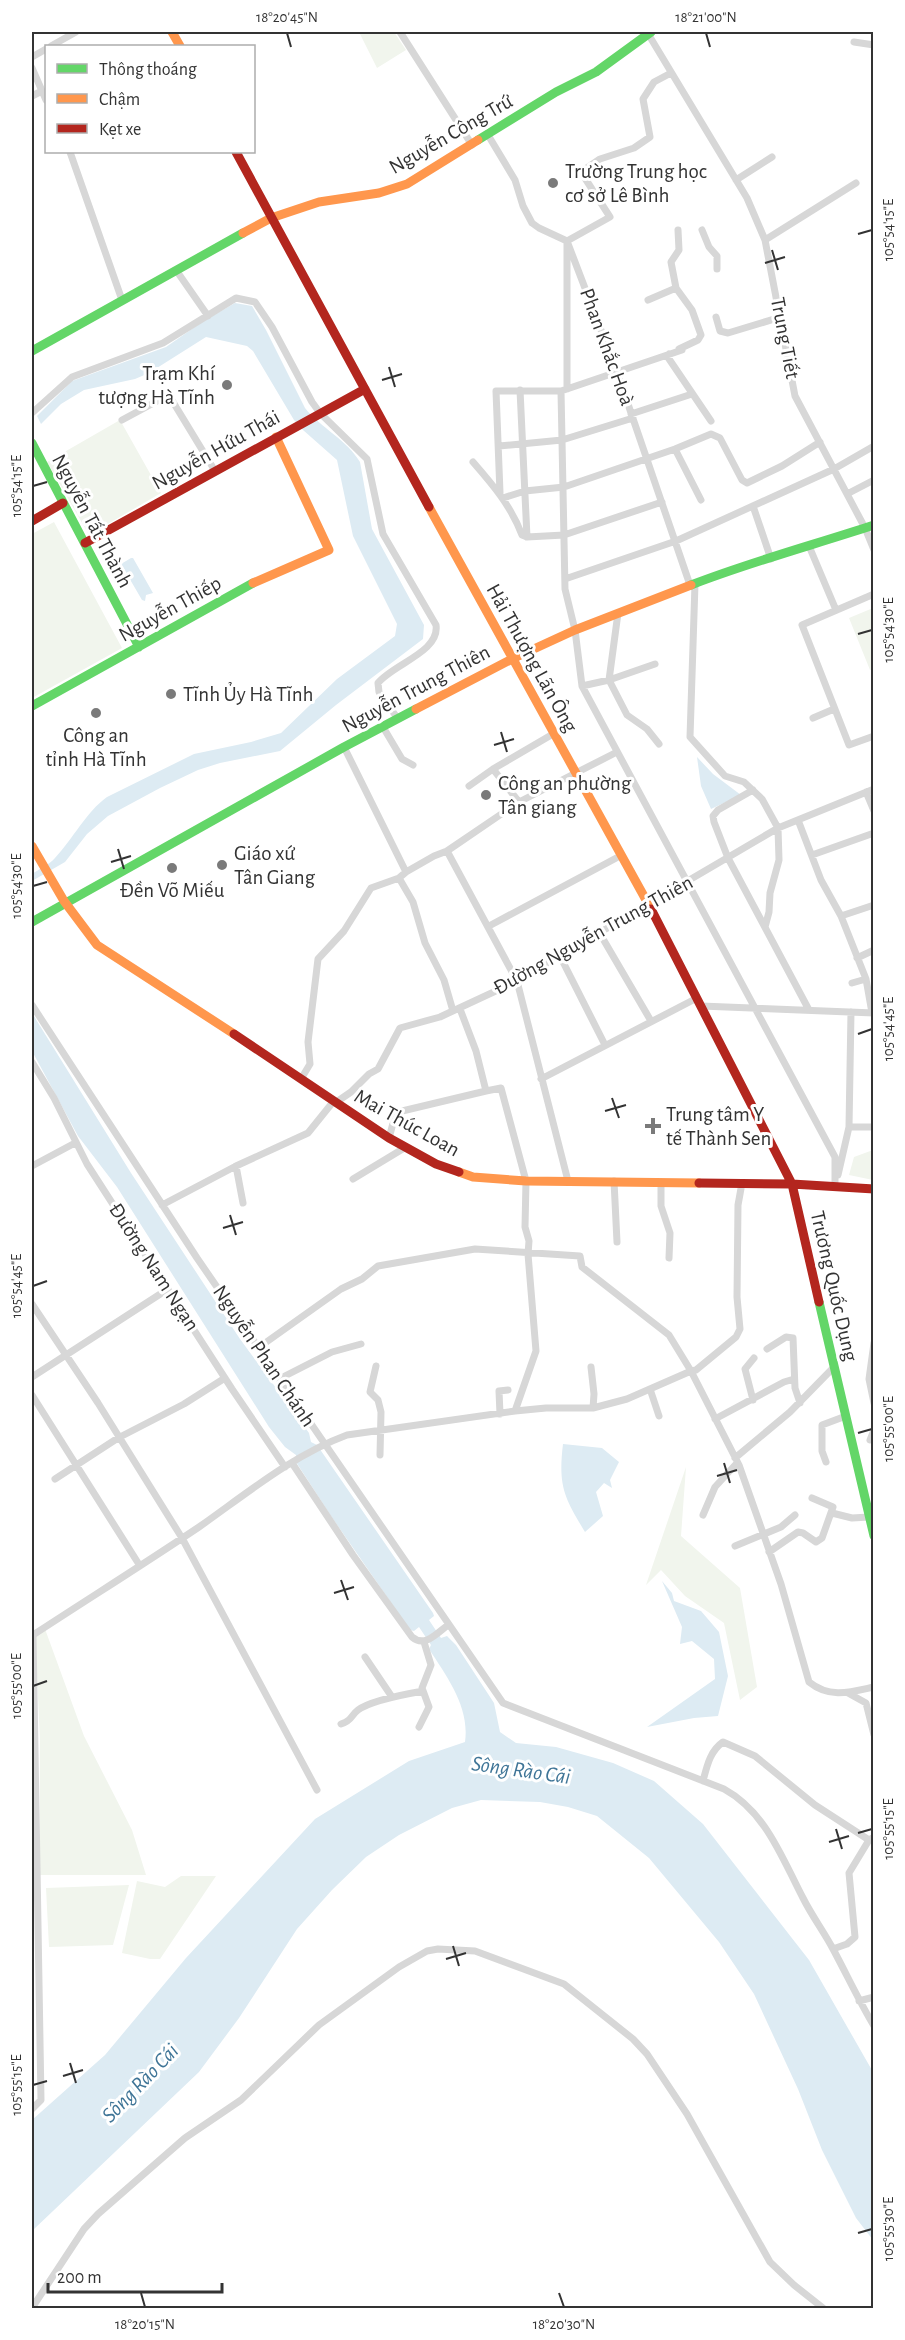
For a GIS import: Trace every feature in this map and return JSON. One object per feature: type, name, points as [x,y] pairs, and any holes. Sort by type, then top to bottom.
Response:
[{"type":"street","points":[[53,45],[76,32]]},
{"type":"street","points":[[400,32],[472,145]]},
{"type":"street","name":"Nguyễn Công Trứ","points":[[32,351],[271,218],[319,202],[397,188],[472,145],[556,92],[596,72],[649,32]]},
{"type":"street","name":"Trung Tiết","points":[[649,32],[671,73],[736,180],[765,240],[795,396],[847,495],[869,527],[873,550]]},
{"type":"street","points":[[854,42],[873,45]]},
{"type":"street","points":[[32,68],[45,98]]},
{"type":"street","points":[[567,241],[610,217],[581,172],[600,159],[634,148],[650,137],[643,99],[654,82],[671,73]]},
{"type":"street","points":[[32,96],[42,90]]},
{"type":"street","points":[[488,135],[516,180],[532,222],[539,228],[567,241]]},
{"type":"street","points":[[70,153],[122,300]]},
{"type":"street","name":"Hải Thượng Lãn Ông","points":[[237,153],[553,734],[649,905],[792,1184]]},
{"type":"street","points":[[736,180],[772,157]]},
{"type":"street","points":[[765,240],[856,183]]},
{"type":"street","points":[[667,356],[698,340],[701,335],[692,310],[676,288],[671,262],[679,249],[678,230]]},
{"type":"street","points":[[702,230],[709,247],[717,256],[717,269]]},
{"type":"street","points":[[567,241],[562,440],[564,588],[575,630],[582,686],[835,1157],[836,1186]]},
{"type":"street","name":"Phan Khắc Hoà","points":[[567,241],[617,372],[692,585],[690,737],[725,776],[744,782],[753,790]]},
{"type":"street","points":[[176,270],[208,316]]},
{"type":"street","points":[[648,300],[676,288]]},
{"type":"street","points":[[32,413],[72,377],[163,343],[236,298],[255,302],[272,327],[318,414],[367,459],[383,534],[437,627],[431,644],[378,683],[379,692],[398,720]]},
{"type":"street","points":[[716,317],[720,331],[728,333],[781,317]]},
{"type":"street","points":[[501,495],[496,391],[564,390],[682,350]]},
{"type":"street","points":[[667,356],[711,421]]},
{"type":"street","name":"Nguyễn Hứu Thái","points":[[85,543],[365,388]]},
{"type":"street","points":[[520,390],[527,537]]},
{"type":"street","points":[[499,446],[562,440],[692,393]]},
{"type":"street","points":[[122,420],[160,399],[171,397],[215,471]]},
{"type":"street","points":[[501,495],[564,487],[675,449],[708,435],[716,435],[742,480],[746,483],[782,466],[820,442]]},
{"type":"street","name":"Nguyễn Thiếp","points":[[32,706],[261,579],[329,550],[276,437]]},
{"type":"street","name":"Nguyễn Tất Thành","points":[[32,443],[139,646]]},
{"type":"street","points":[[565,579],[676,541],[834,469],[873,446]]},
{"type":"street","points":[[675,449],[701,500]]},
{"type":"street","points":[[473,462],[501,495],[515,515],[522,535],[527,537],[564,535],[662,502]]},
{"type":"street","points":[[847,495],[873,480]]},
{"type":"street","points":[[32,521],[63,503]]},
{"type":"street","points":[[753,506],[771,559]]},
{"type":"street","name":"Nguyễn Trung Thiên","points":[[32,921],[64,901],[344,747],[512,659],[575,630],[732,569],[771,559],[869,527]]},
{"type":"street","points":[[809,546],[836,610]]},
{"type":"street","points":[[873,594],[802,625],[849,746],[873,736]]},
{"type":"street","points":[[618,613],[609,680],[625,713],[647,729],[659,744]]},
{"type":"street","points":[[582,686],[609,680],[655,664]]},
{"type":"street","points":[[813,718],[834,709]]},
{"type":"street","points":[[384,727],[402,759],[413,765]]},
{"type":"street","points":[[469,786],[493,769],[553,734]]},
{"type":"street","points":[[344,747],[406,872]]},
{"type":"street","points":[[301,1079],[310,1064],[308,1042],[318,958],[344,931],[371,888],[399,878],[434,856],[447,851],[519,802],[617,752]]},
{"type":"street","points":[[493,769],[519,802]]},
{"type":"street","points":[[765,927],[769,916],[770,893],[779,860],[778,828],[762,799],[753,790],[718,810],[713,816],[728,858],[808,1010]]},
{"type":"street","points":[[870,791],[873,811]]},
{"type":"street","name":"Đường Nguyễn Trung Thiên","points":[[162,1205],[236,1166],[308,1133],[334,1103],[351,1092],[369,1074],[378,1070],[400,1028],[440,1017],[517,981],[778,828],[870,791]]},
{"type":"street","points":[[541,1079],[651,1021],[699,1002],[755,1008],[873,1013],[866,979],[841,916],[821,880],[798,820]]},
{"type":"street","points":[[812,855],[873,833]]},
{"type":"street","name":"Mai Thúc Loan","points":[[32,846],[64,901],[97,945],[334,1103],[389,1138],[436,1164],[473,1177],[526,1181],[792,1184],[873,1190]]},
{"type":"street","points":[[447,851],[517,981],[568,1180]]},
{"type":"street","points":[[489,926],[620,856]]},
{"type":"street","points":[[399,878],[414,902],[425,943],[477,1052],[486,1091]]},
{"type":"street","points":[[841,916],[873,905]]},
{"type":"street","points":[[599,932],[651,1021]]},
{"type":"street","points":[[857,958],[873,950]]},
{"type":"street","points":[[560,956],[605,1045]]},
{"type":"street","points":[[852,983],[866,979]]},
{"type":"street","name":"Nguyễn Phan Chánh","points":[[32,1005],[322,1446],[445,1628],[503,1702],[703,1780]]},
{"type":"street","points":[[836,1186],[849,1127],[851,1012]]},
{"type":"street","name":"Đường Nam Ngạn","points":[[32,1062],[54,1098],[87,1164],[225,1378],[291,1464],[412,1637],[418,1641],[425,1641]]},
{"type":"street","points":[[389,1138],[394,1116],[398,1112],[501,1088],[526,1181],[525,1227],[529,1241],[528,1254],[536,1351],[515,1411]]},
{"type":"street","points":[[849,1127],[873,1127]]},
{"type":"street","points":[[32,1166],[75,1143]]},
{"type":"street","points":[[353,1179],[406,1147]]},
{"type":"street","points":[[236,1166],[243,1203]]},
{"type":"street","points":[[614,1181],[617,1242]]},
{"type":"street","points":[[661,1182],[661,1206],[670,1233],[669,1258]]},
{"type":"street","points":[[32,2109],[41,2100],[35,2016],[32,1635],[140,1566],[291,1464],[347,1435],[515,1411],[546,1408],[593,1408],[627,1399],[700,1368],[736,1337],[740,1329],[737,1297],[738,1205],[742,1183]]},
{"type":"street","name":"Trương Quốc Dụng","points":[[792,1184],[834,1367],[869,1501],[869,1517],[873,1536]]},
{"type":"street","points":[[258,1348],[340,1289],[362,1279],[378,1266],[475,1250],[580,1256],[582,1267],[669,1335],[691,1371],[736,1460],[781,1584],[809,1682],[840,1695],[873,1687]]},
{"type":"street","points":[[32,1377],[168,1289]]},
{"type":"street","points":[[32,1304],[98,1403],[182,1538],[317,1790]]},
{"type":"street","points":[[768,1349],[786,1337],[793,1338],[794,1379],[800,1403]]},
{"type":"street","points":[[873,1342],[869,1387],[873,1403]]},
{"type":"street","points":[[279,1379],[332,1352],[361,1344]]},
{"type":"street","points":[[753,1400],[745,1369],[754,1358]]},
{"type":"street","points":[[376,1366],[370,1392],[380,1403],[380,1455]]},
{"type":"street","points":[[591,1367],[595,1397],[593,1408]]},
{"type":"street","points":[[703,1515],[715,1486],[736,1460],[800,1403],[834,1367]]},
{"type":"street","points":[[55,1479],[118,1438],[184,1404],[225,1378]]},
{"type":"street","points":[[715,1419],[784,1382],[794,1379]]},
{"type":"street","points":[[650,1389],[659,1416]]},
{"type":"street","points":[[500,1414],[499,1391],[508,1390]]},
{"type":"street","points":[[32,1395],[140,1566]]},
{"type":"street","points":[[826,1462],[822,1451],[822,1425],[846,1416]]},
{"type":"street","points":[[870,1440],[873,1430]]},
{"type":"street","points":[[769,1552],[798,1532],[815,1541],[820,1540],[832,1513],[831,1505],[813,1497]]},
{"type":"street","points":[[832,1513],[846,1517],[869,1517]]},
{"type":"street","points":[[735,1546],[781,1527],[795,1515]]},
{"type":"street","points":[[419,1727],[429,1707],[422,1685],[431,1665],[425,1641],[445,1628]]},
{"type":"street","points":[[365,1657],[392,1697]]},
{"type":"street","points":[[341,1724],[350,1721],[358,1710],[392,1697],[423,1691]]},
{"type":"street","points":[[848,1693],[866,1703],[873,1735]]},
{"type":"street","points":[[833,1950],[847,1944],[855,1937],[849,1873],[871,1839],[814,1805],[755,1756],[723,1742],[711,1755],[703,1780],[741,1798],[755,1812],[787,1863],[803,1898],[873,2026]]},
{"type":"street","points":[[32,2308],[84,2229],[98,2214],[185,2138],[241,2100],[319,2025],[399,1967],[427,1951],[438,1949],[475,1952],[564,1984],[633,2039],[647,2054],[687,2114],[770,2262],[823,2308]]},
{"type":"street","points":[[860,2001],[873,1997]]},
{"type":"shaded area","points":[[359,32],[394,32],[406,50],[377,68]]},
{"type":"shaded area","points":[[120,420],[161,493],[89,535],[47,462]]},
{"type":"shaded area","points":[[54,522],[122,648],[32,698],[32,534]]},
{"type":"shaded area","points":[[873,608],[874,669],[870,670],[849,618]]},
{"type":"shaded area","points":[[873,1150],[873,1180],[849,1175],[854,1157]]},
{"type":"shaded area","points":[[686,1467],[681,1536],[740,1588],[757,1687],[740,1700],[724,1623],[685,1596],[661,1570],[646,1585]]},
{"type":"shaded area","points":[[45,1629],[84,1736],[132,1830],[146,1875],[40,1875],[40,1738],[35,1635]]},
{"type":"shaded area","points":[[181,1876],[216,1876],[160,1959],[122,1953],[137,1881],[165,1887]]},
{"type":"shaded area","points":[[129,1885],[113,1945],[49,1947],[46,1888]]},
{"type":"water","points":[[235,303],[252,306],[305,408],[348,447],[360,462],[372,529],[424,625],[423,639],[280,751],[220,763],[198,770],[160,788],[108,816],[87,834],[65,862],[32,881],[32,874],[47,865],[62,851],[86,818],[107,797],[194,754],[281,733],[337,679],[395,636],[397,624],[353,536],[337,460],[294,420],[253,351],[247,346],[206,337],[149,373],[135,379],[84,390],[61,404],[41,424],[37,416],[72,381],[166,347]]},
{"type":"water","points":[[131,558],[153,593],[146,595],[145,601],[142,600],[121,564]]},
{"type":"water","points":[[697,757],[713,774],[741,795],[711,809],[701,786]]},
{"type":"water","name":"Sông Rào Cái","points":[[32,1013],[131,1173],[240,1339],[309,1433],[311,1442],[317,1445],[433,1613],[434,1616],[429,1620],[441,1638],[447,1636],[456,1645],[494,1703],[500,1732],[516,1743],[556,1747],[613,1763],[654,1781],[703,1824],[809,1960],[873,2072],[873,2240],[856,2218],[822,2150],[798,2089],[754,1994],[719,1942],[649,1858],[597,1816],[568,1807],[540,1802],[481,1800],[452,1808],[399,1835],[366,1857],[297,1929],[239,2018],[199,2072],[32,2231],[32,2120],[105,2055],[186,1958],[315,1819],[409,1761],[465,1742],[466,1729],[456,1693],[429,1649],[431,1645],[419,1627],[414,1631],[410,1630],[331,1516],[296,1462],[296,1455],[285,1447],[269,1427],[117,1187],[78,1136],[32,1051]]},
{"type":"water","points":[[563,1444],[602,1448],[619,1462],[610,1480],[612,1488],[604,1483],[596,1492],[603,1516],[585,1532],[564,1491],[561,1471]]},
{"type":"water","points":[[662,1581],[672,1593],[674,1601],[701,1611],[719,1632],[728,1676],[718,1716],[647,1727],[715,1679],[714,1659],[692,1641],[680,1644],[682,1627]]},
{"type":"traffic: fast","points":[[478,140],[556,92],[596,72],[651,32]]},
{"type":"traffic: fast","points":[[32,351],[243,233]]},
{"type":"traffic: fast","points":[[32,443],[139,647]]},
{"type":"traffic: fast","points":[[691,585],[874,525]]},
{"type":"traffic: fast","points":[[32,706],[253,583]]},
{"type":"traffic: fast","points":[[32,922],[416,709]]},
{"type":"traffic: fast","points":[[819,1302],[874,1536]]},
{"type":"traffic: slow","points":[[172,32],[179,45]]},
{"type":"traffic: slow","points":[[243,233],[271,218],[319,202],[379,193],[407,184],[478,140]]},
{"type":"traffic: slow","points":[[253,583],[329,550],[276,437]]},
{"type":"traffic: slow","points":[[429,507],[651,909]]},
{"type":"traffic: slow","points":[[416,709],[512,659],[575,630],[691,585]]},
{"type":"traffic: slow","points":[[32,846],[64,901],[97,945],[234,1034]]},
{"type":"traffic: slow","points":[[459,1172],[473,1177],[526,1181],[699,1183]]},
{"type":"traffic: jam","points":[[237,153],[429,507]]},
{"type":"traffic: jam","points":[[85,543],[365,389]]},
{"type":"traffic: jam","points":[[32,521],[63,503]]},
{"type":"traffic: jam","points":[[651,909],[792,1184],[819,1302]]},
{"type":"traffic: jam","points":[[234,1034],[389,1138],[436,1164],[459,1172]]},
{"type":"traffic: jam","points":[[699,1183],[792,1184],[874,1189]]},
{"type":"place","name":"Trường Trung học cơ sở Lê Bình","points":[[553,183]]},
{"type":"place","name":"Trạm Khí tượng Hà Tĩnh","points":[[227,385]]},
{"type":"place","name":"Tĩnh Ủy Hà Tĩnh","points":[[171,694]]},
{"type":"place","name":"Công an tỉnh Hà Tĩnh","points":[[96,713]]},
{"type":"place","name":"Công an phường Tân giang","points":[[486,795]]},
{"type":"place","name":"Giáo xứ Tân Giang","points":[[222,865]]},
{"type":"place","name":"Đền Võ Miếu","points":[[172,868]]},
{"type":"place","name":"Trung tâm Y tế Thành Sen","points":[[653,1126]]}]
